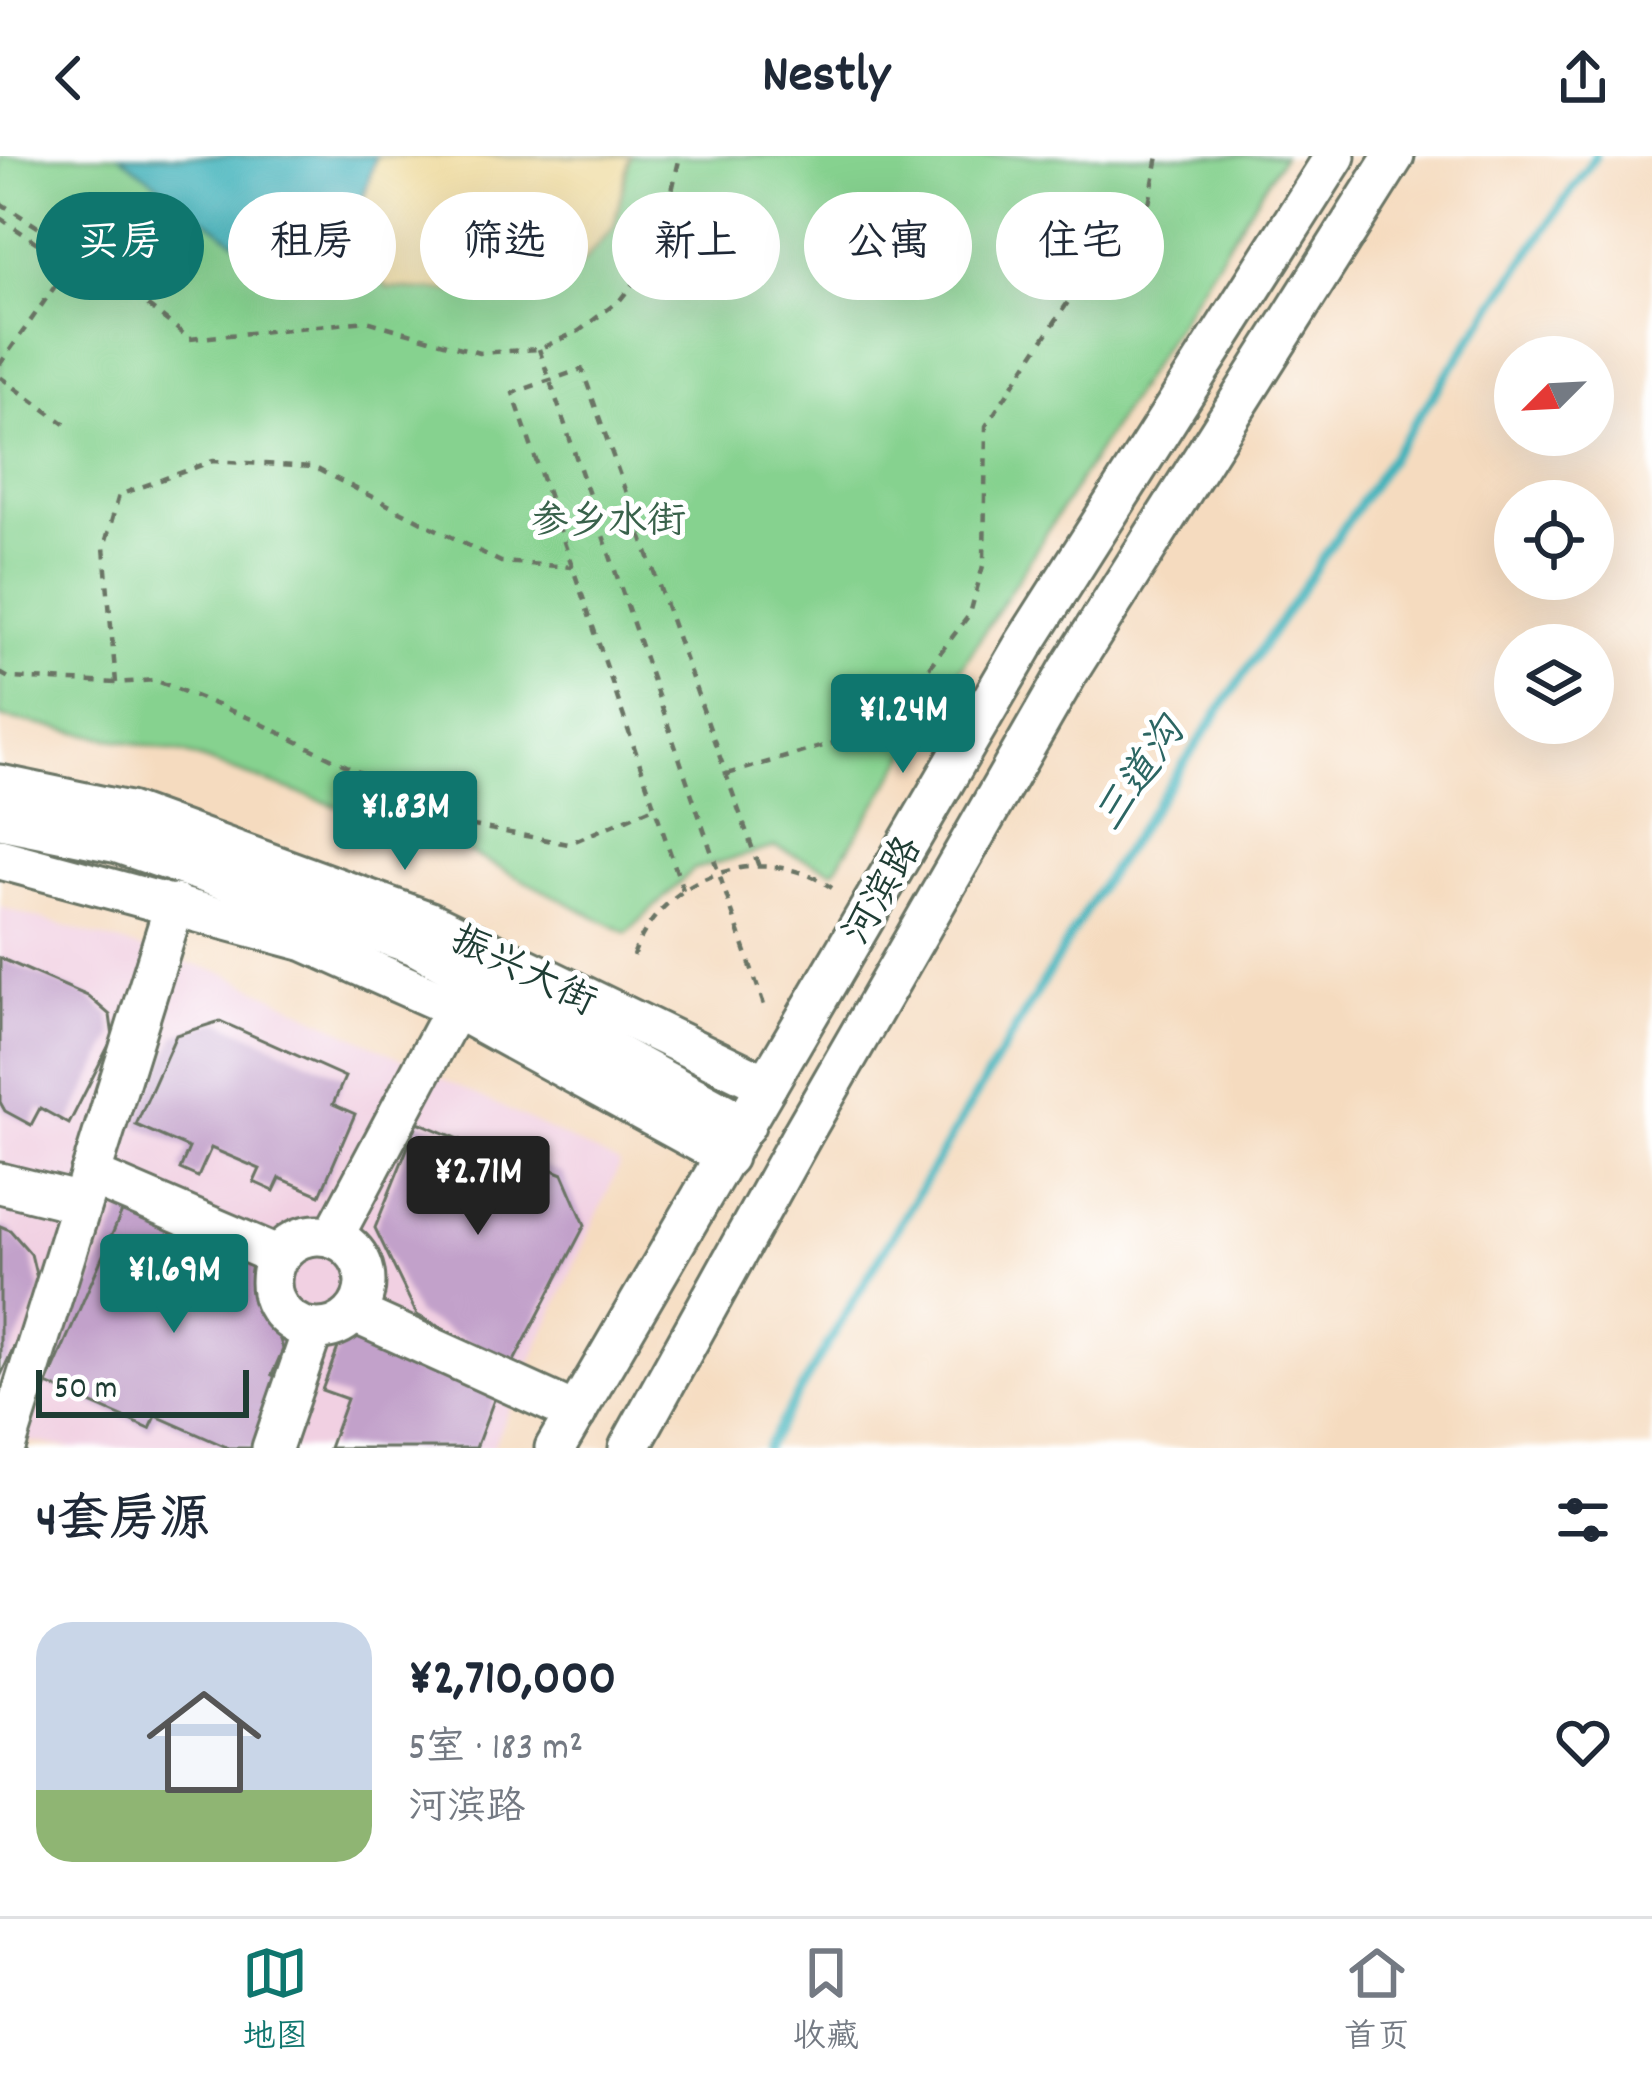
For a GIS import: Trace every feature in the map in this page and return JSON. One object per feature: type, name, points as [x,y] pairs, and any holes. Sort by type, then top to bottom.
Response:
[{"type":"street","name":"河滨路","points":[[555,1448],[1025,644],[1335,156]]},
{"type":"street","name":"河滨路","points":[[628,1448],[792,1152],[1069,672],[1394,156]]},
{"type":"street","name":"振兴大街","points":[[0,785],[129,812],[430,922],[767,1085]]},
{"type":"street","name":"振兴大街","points":[[0,819],[118,843],[413,944],[736,1141]]},
{"type":"street","points":[[0,859],[305,941],[736,1141]]},
{"type":"street","points":[[4,1448],[175,904]]},
{"type":"street","points":[[333,1238],[455,1008]]},
{"type":"street","points":[[0,1184],[86,1189],[278,1256]]},
{"type":"street","points":[[305,1236],[333,1238],[352,1249],[362,1264],[363,1298],[355,1312],[343,1322],[313,1329],[298,1325],[276,1304],[272,1272],[278,1256],[305,1236]]},
{"type":"street","points":[[355,1312],[576,1413]]},
{"type":"street","points":[[272,1448],[313,1329]]},
{"type":"path","points":[[0,203],[91,260],[190,339],[367,321],[479,353],[539,350],[579,331],[620,300],[658,252],[680,156]]},
{"type":"path","points":[[726,775],[834,743],[910,692],[970,614],[984,562],[986,426],[1076,290],[1143,236],[1158,156]]},
{"type":"path","points":[[0,218],[70,265],[0,364]]},
{"type":"path","points":[[539,350],[765,1008]]},
{"type":"path","points":[[683,890],[513,393],[582,369],[759,867]]},
{"type":"path","points":[[0,377],[65,424]]},
{"type":"path","points":[[116,683],[104,547],[119,495],[213,461],[313,467],[501,562],[572,567]]},
{"type":"path","points":[[0,673],[9,678],[116,683],[155,680],[234,712],[463,824],[568,844],[654,807]]},
{"type":"path","points":[[633,956],[648,925],[683,890],[718,873],[759,867],[801,873],[832,888]]},
{"type":"shaded area","points":[[0,907],[226,974],[620,1164],[492,1448],[72,1448],[0,1437]]},
{"type":"green space","name":"参乡水街","points":[[0,156],[1283,156],[834,871],[775,847],[694,869],[627,933],[466,851],[183,753],[0,717]]},
{"type":"sand","points":[[376,156],[630,156],[622,192],[612,192],[612,228],[588,256],[588,192],[420,192],[420,290],[396,288],[396,192],[365,192]]},
{"type":"water","points":[[120,156],[376,156],[365,192],[228,192],[228,237],[204,219],[204,192],[168,192]]},
{"type":"building","points":[[0,958],[88,996],[110,1015],[113,1037],[69,1124],[40,1108],[31,1125],[5,1111],[0,1102]]},
{"type":"building","points":[[220,1021],[345,1077],[333,1104],[355,1114],[320,1195],[280,1178],[274,1191],[254,1182],[260,1169],[211,1148],[198,1177],[180,1169],[189,1148],[136,1125],[176,1035]]},
{"type":"building","points":[[418,1122],[509,1160],[510,1152],[563,1174],[585,1225],[512,1365],[417,1315],[375,1228]]},
{"type":"building","points":[[124,1207],[256,1265],[283,1349],[272,1375],[284,1380],[254,1448],[229,1448],[156,1416],[150,1429],[47,1384]]},
{"type":"building","points":[[0,1226],[10,1230],[31,1254],[40,1291],[0,1377]]},
{"type":"building","points":[[344,1332],[498,1389],[476,1448],[329,1448],[347,1399],[322,1390]]},
{"type":"waterway","name":"三道沟","points":[[766,1448],[1100,887],[1595,156]]}]
